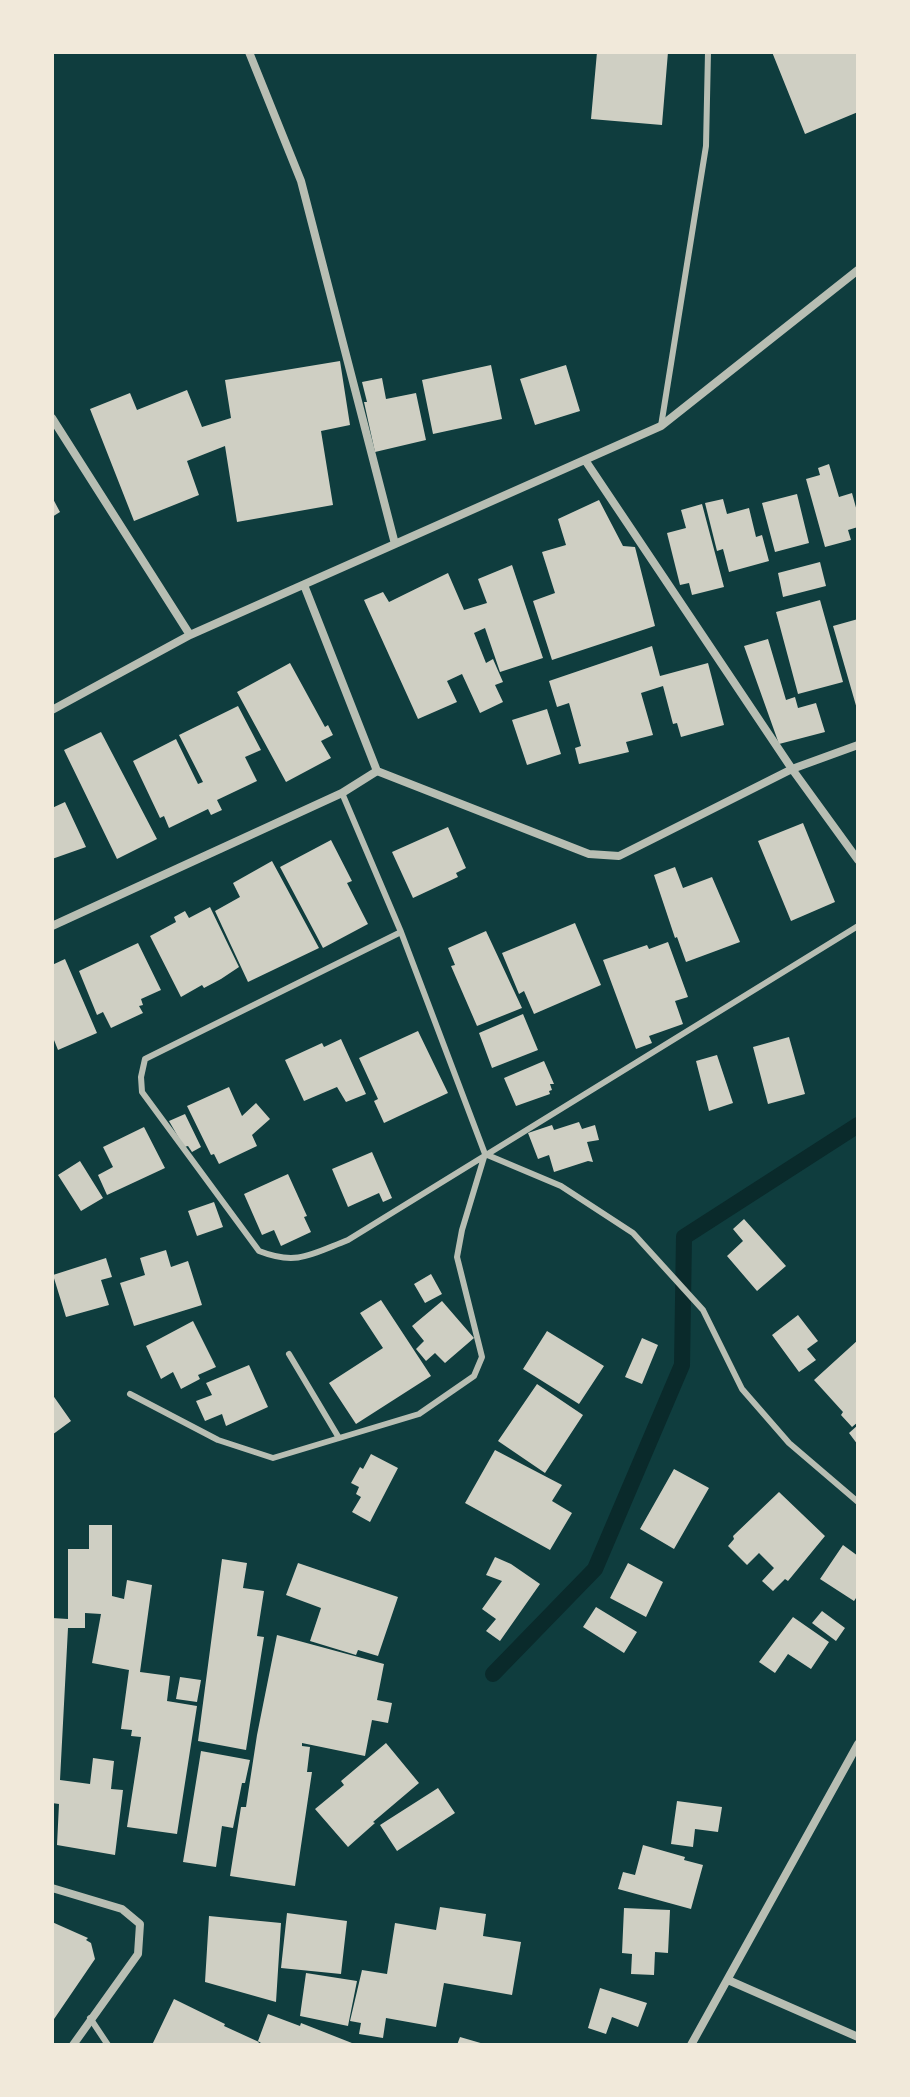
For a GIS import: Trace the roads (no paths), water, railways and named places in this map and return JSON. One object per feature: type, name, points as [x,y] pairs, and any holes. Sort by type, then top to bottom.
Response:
[{"type":"street","points":[[249,52],[301,181],[395,544]]},
{"type":"street","points":[[52,710],[190,635],[661,426],[858,270]]},
{"type":"street","points":[[52,418],[190,635]]},
{"type":"street","points":[[585,460],[792,769],[858,860]]},
{"type":"street","points":[[304,585],[377,771],[589,854],[619,856],[792,769],[858,745]]},
{"type":"street","points":[[52,926],[342,793],[377,771]]},
{"type":"street","points":[[691,2045],[858,1744]]},
{"type":"street","points":[[52,1888],[122,1909],[140,1924],[138,1954],[73,2045]]},
{"type":"street","points":[[728,1980],[858,2037]]},
{"type":"lane","points":[[661,426],[706,146],[708,52]]},
{"type":"lane","points":[[130,1394],[218,1440],[273,1458],[419,1414],[474,1376],[479,1369],[482,1357],[457,1257],[485,1154],[401,932],[342,793]]},
{"type":"lane","points":[[401,932],[145,1059],[142,1092],[259,1251],[280,1259],[300,1260],[348,1240],[858,926]]},
{"type":"lane","points":[[485,1154],[561,1186],[633,1233],[703,1310],[742,1389],[789,1443],[858,1502]]},
{"type":"lane","points":[[289,1354],[339,1438]]},
{"type":"lane","points":[[90,2018],[108,2045]]},
{"type":"waterway","points":[[493,1674],[595,1569],[682,1365],[684,1237],[858,1125]]}]
